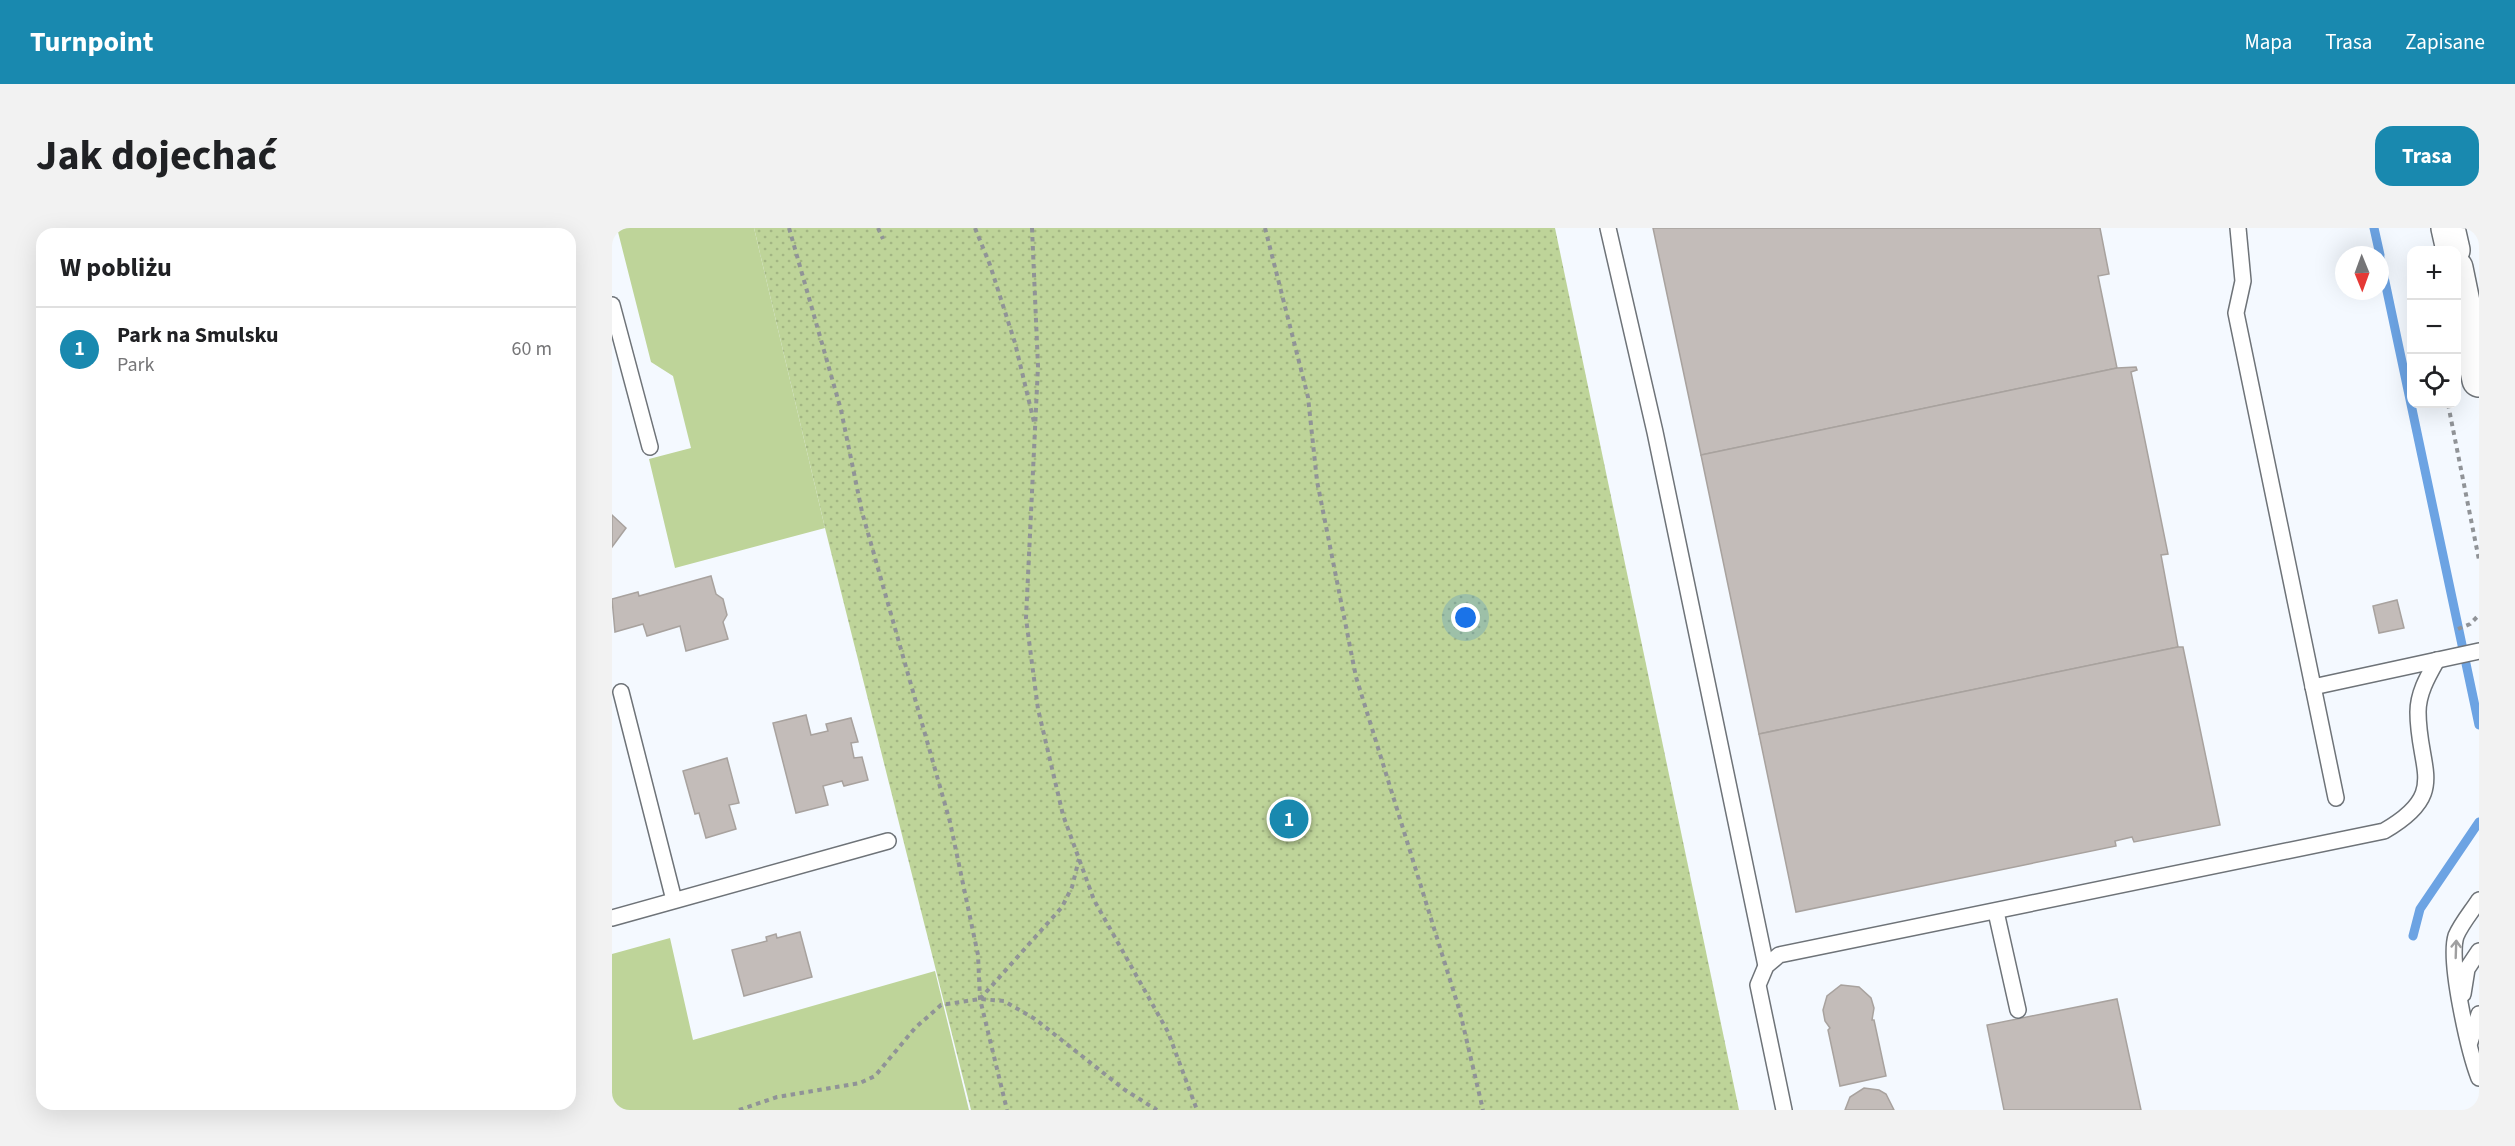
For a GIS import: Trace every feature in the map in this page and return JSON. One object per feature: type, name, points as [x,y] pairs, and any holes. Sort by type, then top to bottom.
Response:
[{"type":"street","points":[[2448,228],[2452,246]]},
{"type":"street","points":[[2466,281],[2479,380]]},
{"type":"lane","points":[[1608,228],[1655,432],[1766,966]]},
{"type":"lane","points":[[2238,228],[2243,281],[2236,313],[2336,798]]},
{"type":"lane","points":[[612,305],[650,447]]},
{"type":"lane","points":[[2313,687],[2479,651]]},
{"type":"lane","points":[[1784,1110],[1758,985],[1766,966],[1779,955],[2384,831],[2407,818],[2424,795],[2427,774],[2418,710],[2424,684],[2437,660]]},
{"type":"lane","points":[[621,692],[674,900]]},
{"type":"lane","points":[[612,918],[888,841]]},
{"type":"lane","points":[[2479,900],[2456,936],[2455,971],[2479,1078]]},
{"type":"lane","points":[[1996,912],[2018,1010]]},
{"type":"lane","points":[[2462,1003],[2467,969],[2479,951]]},
{"type":"lane","points":[[2470,1045],[2479,1014]]},
{"type":"path","points":[[789,228],[842,410],[862,512],[950,822],[978,955],[980,999],[1008,1110]]},
{"type":"path","points":[[878,228],[883,239]]},
{"type":"path","points":[[975,228],[990,265],[1015,343],[1036,428]]},
{"type":"path","points":[[1032,228],[1038,366],[1026,618],[1038,709],[1063,815],[1094,900],[1168,1032],[1197,1110]]},
{"type":"path","points":[[1265,228],[1308,397],[1317,481],[1356,677],[1460,1012],[1483,1110]]},
{"type":"path","points":[[2449,408],[2479,560]]},
{"type":"path","points":[[2455,630],[2470,624],[2479,615]]},
{"type":"path","points":[[980,999],[1062,907],[1071,887],[1079,858]]},
{"type":"path","points":[[739,1110],[777,1098],[860,1083],[875,1076],[915,1028],[941,1005],[980,999],[1004,1001],[1035,1019],[1125,1090],[1157,1110]]},
{"type":"green space","points":[[617,228],[754,228],[825,528],[675,568],[649,459],[691,448],[673,376],[651,362]]},
{"type":"green space","points":[[754,228],[1555,228],[1739,1110],[971,1110],[825,528]]},
{"type":"green space","points":[[670,938],[693,1040],[935,971],[969,1110],[612,1110],[612,954]]},
{"type":"building","points":[[1653,228],[2100,228],[2109,274],[2098,276],[2117,368],[1701,455]]},
{"type":"building","points":[[2136,367],[2137,370],[2131,372],[2168,554],[2161,555],[2178,647],[1759,734],[1701,455],[2117,368]]},
{"type":"building","points":[[612,515],[626,528],[612,547]]},
{"type":"building","points":[[711,576],[716,594],[723,599],[727,615],[723,622],[728,639],[686,651],[680,626],[647,636],[643,624],[615,632],[612,599],[638,592],[639,596]]},
{"type":"building","points":[[2397,600],[2404,628],[2379,633],[2373,606]]},
{"type":"building","points":[[2183,647],[2220,825],[2134,842],[2132,837],[2115,841],[2116,846],[1796,912],[1759,734]]},
{"type":"building","points":[[806,715],[811,735],[828,731],[826,724],[851,718],[858,742],[851,743],[854,758],[862,757],[868,780],[844,786],[842,781],[823,786],[828,805],[796,813],[773,723]]},
{"type":"building","points":[[727,758],[739,803],[729,805],[736,829],[706,838],[699,813],[695,814],[683,771]]},
{"type":"building","points":[[800,932],[812,977],[744,996],[732,950],[767,941],[766,937],[776,934],[777,938]]},
{"type":"building","points":[[1841,985],[1859,987],[1871,998],[1874,1008],[1872,1020],[1874,1020],[1886,1076],[1840,1086],[1828,1030],[1830,1028],[1825,1021],[1823,1010],[1827,996]]},
{"type":"building","points":[[2117,999],[2141,1110],[2004,1110],[1987,1025]]},
{"type":"building","points":[[1864,1088],[1879,1090],[1886,1094],[1894,1110],[1845,1110],[1850,1097]]},
{"type":"waterway","points":[[2374,228],[2378,246]]},
{"type":"waterway","points":[[2389,300],[2479,725]]},
{"type":"waterway","points":[[2413,936],[2420,909],[2479,822]]},
{"type":"place","name":"Park na Smulsku","points":[[1289,819]]}]
